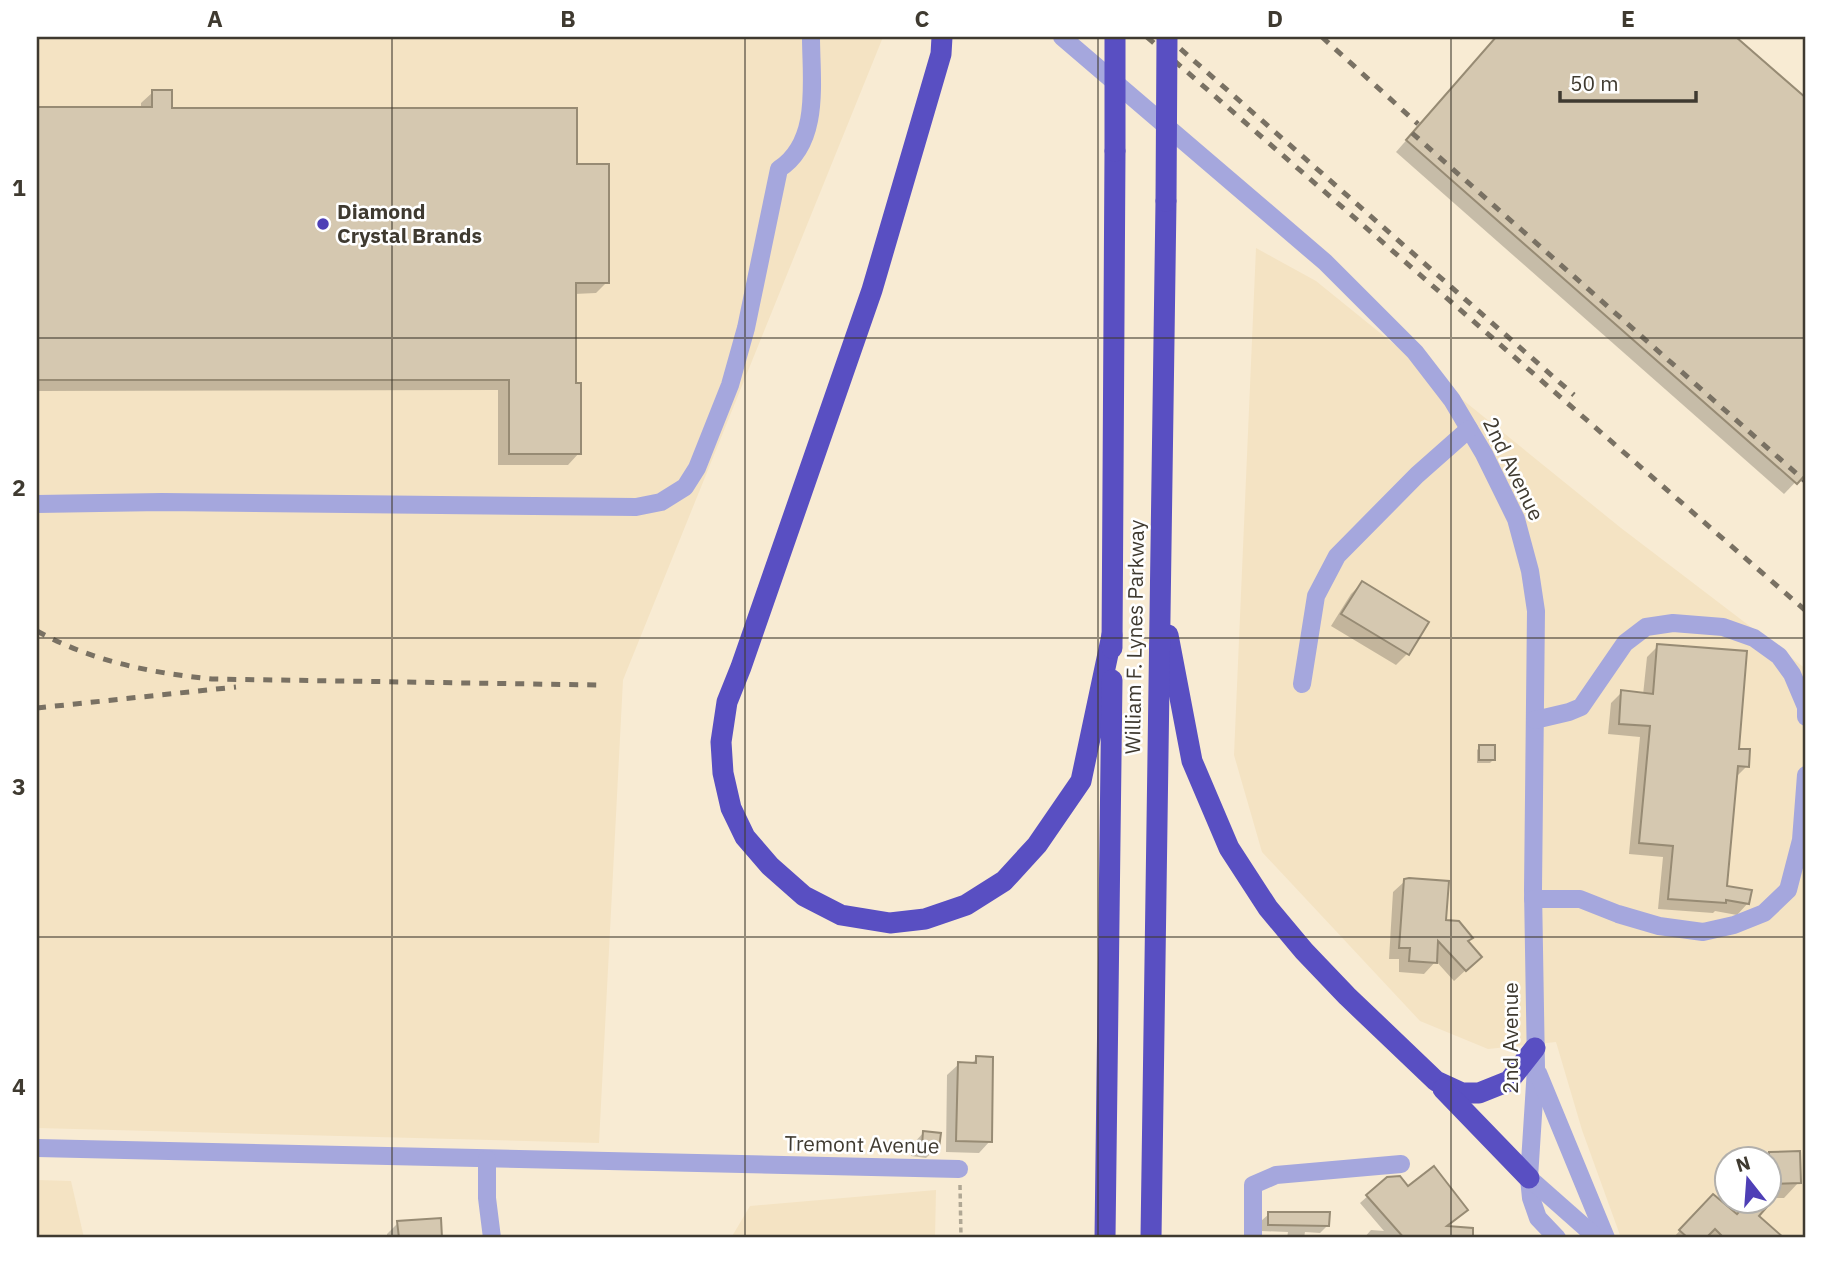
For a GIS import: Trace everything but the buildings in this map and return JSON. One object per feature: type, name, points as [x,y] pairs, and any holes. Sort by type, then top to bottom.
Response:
[{"type":"highway","points":[[957,37],[942,45],[872,290],[727,702],[721,742],[723,773],[731,808],[745,837],[769,866],[804,896],[841,915],[890,923],[925,919],[966,905],[1004,881],[1037,845],[1081,781],[1112,635]]},
{"type":"highway","name":"William F. Lynes Parkway","points":[[1105,1238],[1115,37]]},
{"type":"highway","name":"William F. Lynes Parkway","points":[[1151,1238],[1167,201],[1167,37]]},
{"type":"highway","points":[[1161,604],[1192,761],[1229,848],[1268,908],[1304,951],[1529,1178]]},
{"type":"highway","points":[[1436,1082],[1462,1093],[1479,1093],[1509,1081],[1535,1058]]},
{"type":"street","points":[[37,504],[162,502],[636,507],[661,502],[685,487],[698,468],[730,385],[746,328],[779,169],[792,160],[801,148],[806,134],[810,110],[811,37]]},
{"type":"street","name":"2nd Avenue","points":[[1062,37],[1325,262],[1415,352],[1452,400],[1516,519],[1530,571],[1536,611],[1533,899],[1535,1058],[1529,1178],[1531,1198],[1538,1218],[1558,1238]]},
{"type":"street","points":[[1302,684],[1316,596],[1337,556],[1417,475],[1469,429]]},
{"type":"street","points":[[1535,720],[1581,707],[1625,643],[1646,627],[1673,623],[1723,628],[1754,638],[1779,656],[1792,674],[1806,708],[1806,717]]},
{"type":"street","points":[[1533,899],[1580,899],[1659,926],[1703,932],[1734,925],[1764,913],[1788,890],[1801,840],[1806,775]]},
{"type":"street","points":[[1535,1058],[1606,1238]]},
{"type":"street","name":"Tremont Avenue","points":[[37,1148],[959,1169]]},
{"type":"street","points":[[487,1159],[486,1198],[492,1238]]},
{"type":"street","points":[[1252,1238],[1253,1185],[1276,1175],[1401,1164]]},
{"type":"street","points":[[1529,1178],[1597,1238]]},
{"type":"path","points":[[959,1169],[961,1238]]},
{"type":"shaded area","points":[[37,37],[883,37],[623,680],[599,1143],[37,1128]]},
{"type":"shaded area","points":[[1256,248],[1316,281],[1621,528],[1806,669],[1806,1238],[1621,1238],[1582,1130],[1556,1042],[1488,1049],[1420,1021],[1262,852],[1234,755]]},
{"type":"shaded area","points":[[37,1180],[71,1181],[84,1238],[37,1238]]},
{"type":"shaded area","points":[[936,1190],[935,1238],[731,1238],[750,1206]]},
{"type":"railway","points":[[1147,37],[1806,611]]},
{"type":"railway","points":[[1167,37],[1574,395]]},
{"type":"railway","points":[[1322,37],[1418,124]]},
{"type":"railway","points":[[1412,133],[1806,482]]},
{"type":"railway","points":[[37,631],[100,658],[167,673],[212,679],[597,685]]},
{"type":"railway","points":[[37,708],[236,687]]},
{"type":"place","name":"Diamond Crystal Brands","points":[[323,224]]}]
